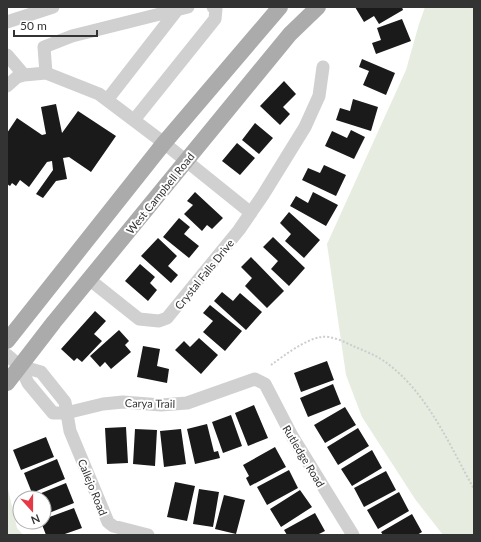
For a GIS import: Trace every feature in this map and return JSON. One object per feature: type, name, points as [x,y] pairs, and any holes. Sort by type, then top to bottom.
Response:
[{"type":"main road","points":[[7,341],[14,324],[164,143],[280,7]]},
{"type":"main road","name":"West Campbell Road","points":[[7,383],[290,34],[318,7]]},
{"type":"street","points":[[7,22],[53,7]]},
{"type":"street","points":[[134,120],[215,19],[216,9],[213,7]]},
{"type":"street","points":[[107,100],[182,8]]},
{"type":"street","points":[[46,73],[44,47],[72,36],[182,8]]},
{"type":"street","points":[[7,55],[24,75]]},
{"type":"street","name":"Crystal Falls Drive","points":[[90,280],[139,319],[159,321],[167,318],[179,306],[239,230],[305,127],[319,96],[324,67]]},
{"type":"street","points":[[7,86],[18,77],[24,75],[46,73],[73,85],[88,89],[107,100],[134,120],[251,213]]},
{"type":"street","name":"Callejo Road","points":[[7,355],[20,366],[41,372],[65,402],[70,431],[108,522],[113,526],[148,535]]},
{"type":"street","name":"Carya Trail","points":[[66,413],[103,404],[124,402],[161,405],[187,403],[255,379]]},
{"type":"street","name":"Rutledge Road","points":[[255,379],[265,384],[292,436],[353,535]]},
{"type":"path","points":[[271,365],[310,340],[323,336],[346,342],[389,364],[406,381],[425,404],[474,489]]},
{"type":"shaded area","points":[[425,7],[474,7],[474,535],[443,535],[415,499],[362,417],[346,375],[327,244],[406,70]]},
{"type":"shaded area","points":[[7,485],[12,506],[12,530],[19,530],[23,535],[7,535]]},
{"type":"building","points":[[355,7],[402,7],[403,10],[379,24],[374,16],[364,22]]},
{"type":"building","points":[[402,19],[411,41],[376,54],[372,43],[381,40],[377,28]]},
{"type":"building","points":[[362,59],[395,73],[386,95],[363,85],[369,71],[359,67]]},
{"type":"building","points":[[284,81],[296,94],[283,107],[290,114],[280,125],[260,106]]},
{"type":"building","points":[[353,99],[378,107],[371,131],[336,120],[340,108],[350,111]]},
{"type":"building","points":[[56,104],[62,133],[78,111],[116,136],[91,172],[69,157],[63,158],[67,179],[56,181],[43,198],[36,194],[53,170],[52,161],[47,162],[29,187],[20,180],[16,186],[12,183],[10,186],[7,184],[7,133],[17,118],[42,135],[46,134],[41,107]]},
{"type":"building","points":[[255,123],[273,138],[259,154],[242,140]]},
{"type":"building","points":[[351,130],[365,137],[354,159],[325,146],[332,131],[347,138]]},
{"type":"building","points":[[237,143],[255,158],[240,175],[222,161]]},
{"type":"building","points":[[324,165],[346,175],[336,196],[302,180],[308,168],[320,173]]},
{"type":"building","points":[[195,192],[223,218],[212,229],[207,225],[202,231],[184,214],[193,205],[187,201]]},
{"type":"building","points":[[313,192],[338,205],[326,226],[290,206],[296,196],[308,203]]},
{"type":"building","points":[[289,212],[320,240],[304,258],[285,241],[291,234],[280,223]]},
{"type":"building","points":[[179,218],[190,227],[184,234],[199,246],[189,258],[163,237]]},
{"type":"building","points":[[273,237],[305,268],[289,286],[271,269],[278,261],[263,247]]},
{"type":"building","points":[[158,238],[177,256],[168,266],[178,275],[171,283],[141,256]]},
{"type":"building","points":[[251,257],[284,291],[267,308],[245,286],[252,278],[241,267]]},
{"type":"building","points":[[140,264],[155,277],[150,283],[157,290],[148,301],[125,281]]},
{"type":"building","points":[[222,292],[233,301],[240,293],[262,312],[246,330],[214,301]]},
{"type":"building","points":[[210,305],[242,331],[225,351],[203,332],[213,321],[203,313]]},
{"type":"building","points":[[95,311],[106,321],[94,334],[102,341],[82,362],[77,358],[74,361],[61,349]]},
{"type":"building","points":[[119,330],[129,341],[125,345],[131,352],[111,369],[105,362],[100,367],[90,356]]},
{"type":"building","points":[[199,338],[218,355],[201,374],[175,350],[184,341],[190,347]]},
{"type":"building","points":[[143,346],[160,349],[157,366],[169,369],[167,383],[137,377]]},
{"type":"building","points":[[327,361],[334,380],[301,392],[294,373]]},
{"type":"building","points":[[333,384],[341,404],[308,417],[300,398]]},
{"type":"building","points":[[254,405],[268,438],[248,446],[235,413]]},
{"type":"building","points":[[345,407],[356,425],[325,443],[314,425]]},
{"type":"building","points":[[231,415],[242,446],[223,453],[212,422]]},
{"type":"building","points":[[207,424],[214,452],[218,451],[220,458],[195,464],[187,429]]},
{"type":"building","points":[[126,427],[128,463],[107,464],[105,428]]},
{"type":"building","points":[[358,428],[369,446],[338,465],[327,447]]},
{"type":"building","points":[[135,429],[157,430],[155,466],[133,464]]},
{"type":"building","points":[[181,429],[186,464],[164,467],[160,431]]},
{"type":"building","points":[[46,437],[54,457],[21,470],[13,450]]},
{"type":"building","points":[[275,447],[286,467],[250,486],[246,478],[249,476],[243,465]]},
{"type":"building","points":[[372,450],[382,468],[352,486],[341,469]]},
{"type":"building","points":[[57,459],[65,479],[39,490],[31,490],[24,473]]},
{"type":"building","points":[[289,470],[298,488],[267,505],[257,487]]},
{"type":"building","points":[[386,471],[396,490],[364,507],[354,488]]},
{"type":"building","points":[[175,482],[195,486],[187,521],[167,517]]},
{"type":"building","points":[[66,483],[74,503],[52,512],[52,490],[49,490]]},
{"type":"building","points":[[199,489],[219,492],[213,527],[193,524]]},
{"type":"building","points":[[300,490],[312,507],[281,527],[270,509]]},
{"type":"building","points":[[399,492],[409,511],[378,529],[367,510]]},
{"type":"building","points":[[224,495],[245,500],[236,534],[215,529]]},
{"type":"building","points":[[74,508],[82,528],[62,535],[46,535],[44,530],[52,530],[52,516]]},
{"type":"building","points":[[315,513],[325,531],[317,535],[287,535],[284,530]]},
{"type":"building","points":[[412,514],[422,532],[417,535],[383,535],[381,532]]}]
